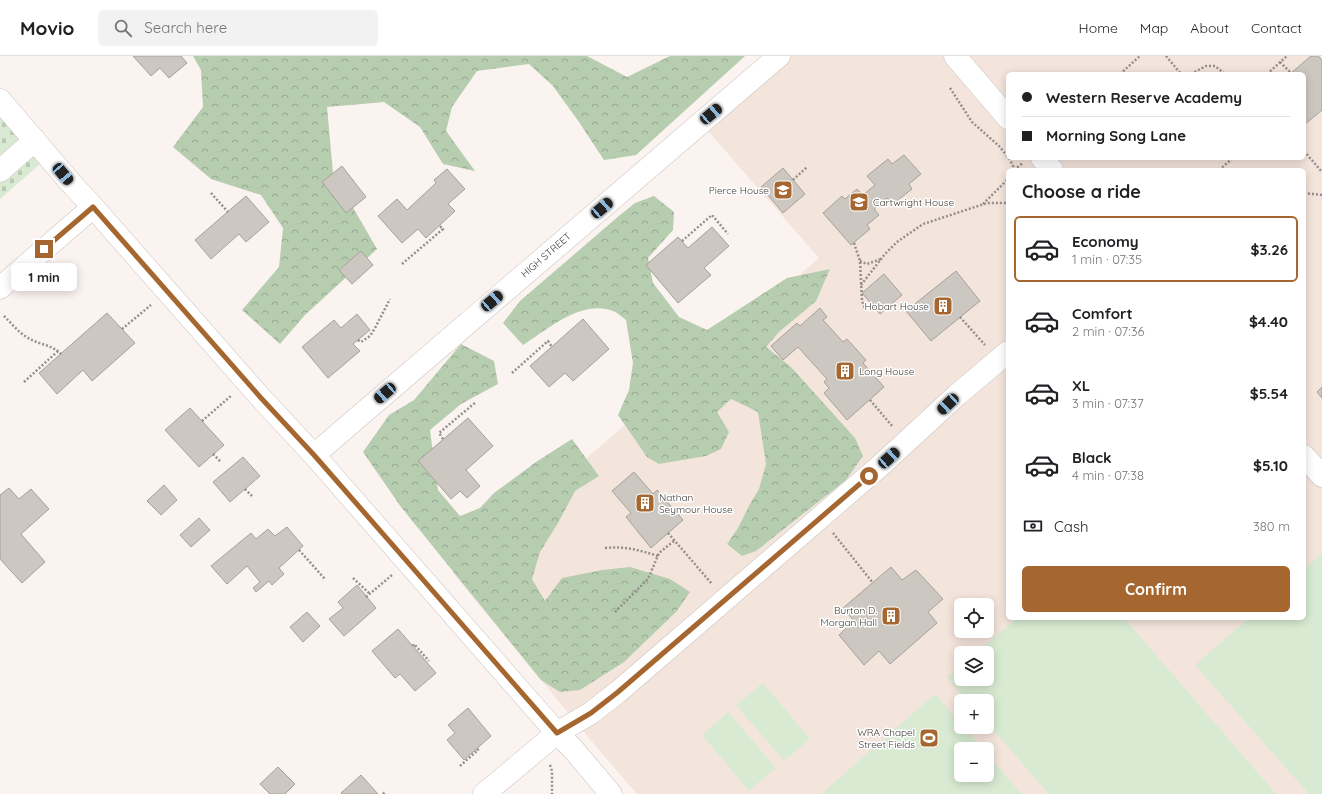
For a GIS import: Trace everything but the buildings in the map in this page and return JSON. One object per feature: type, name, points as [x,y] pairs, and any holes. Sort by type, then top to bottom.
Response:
[{"type":"street","name":"HIGH STREET","points":[[314,455],[779,56]]},
{"type":"street","points":[[955,56],[1006,116]]},
{"type":"street","points":[[0,100],[70,182],[261,398],[314,455],[612,794]]},
{"type":"street","points":[[0,171],[35,140]]},
{"type":"street","points":[[1044,160],[1050,168]]},
{"type":"street","points":[[0,288],[93,207]]},
{"type":"street","points":[[484,794],[557,733],[591,713],[613,696],[1003,356]]},
{"type":"street","points":[[1306,458],[1322,476]]},
{"type":"path","points":[[1122,72],[1140,56]]},
{"type":"path","points":[[1166,56],[1179,72]]},
{"type":"path","points":[[1269,72],[1287,56]]},
{"type":"path","points":[[1280,62],[1290,72]]},
{"type":"path","points":[[1195,72],[1206,66],[1215,66],[1222,72]]},
{"type":"path","points":[[950,88],[972,122],[999,146],[1006,155]]},
{"type":"path","points":[[1306,153],[1322,172]]},
{"type":"path","points":[[1221,168],[1229,160]]},
{"type":"path","points":[[793,180],[807,168]]},
{"type":"path","points":[[983,204],[1006,181]]},
{"type":"path","points":[[211,193],[228,212]]},
{"type":"path","points":[[1306,193],[1322,195]]},
{"type":"path","points":[[861,285],[898,242],[923,224],[983,204],[1006,203]]},
{"type":"path","points":[[682,241],[712,215],[728,234]]},
{"type":"path","points":[[402,264],[443,229],[439,225]]},
{"type":"path","points":[[854,243],[860,261],[862,300],[866,311]]},
{"type":"path","points":[[860,261],[867,264],[883,258]]},
{"type":"path","points":[[358,340],[361,342],[370,336],[390,299]]},
{"type":"path","points":[[122,329],[154,303]]},
{"type":"path","points":[[4,316],[28,338],[37,343],[47,345],[61,354]]},
{"type":"path","points":[[960,317],[1003,356]]},
{"type":"path","points":[[512,373],[548,341],[552,346]]},
{"type":"path","points":[[24,382],[58,351]]},
{"type":"path","points":[[202,421],[234,393]]},
{"type":"path","points":[[870,400],[906,442]]},
{"type":"path","points":[[443,439],[439,433],[476,402]]},
{"type":"path","points":[[213,454],[221,462]]},
{"type":"path","points":[[245,489],[252,496]]},
{"type":"path","points":[[820,517],[873,583]]},
{"type":"path","points":[[668,533],[725,599]]},
{"type":"path","points":[[615,612],[648,579],[659,553],[674,541]]},
{"type":"path","points":[[605,548],[631,548],[658,556]]},
{"type":"path","points":[[299,550],[325,579]]},
{"type":"path","points":[[366,597],[393,574]]},
{"type":"path","points":[[352,578],[370,594]]},
{"type":"path","points":[[413,646],[414,644],[429,661]]},
{"type":"path","points":[[460,766],[478,750],[477,749]]},
{"type":"shaded area","points":[[779,56],[1322,56],[1322,794],[637,794],[453,573],[819,258],[701,123]]},
{"type":"green space","points":[[193,56],[587,56],[627,77],[670,56],[745,56],[636,155],[604,160],[553,86],[529,64],[477,71],[452,107],[446,131],[475,171],[443,164],[420,127],[384,102],[327,107],[333,173],[377,249],[305,315],[280,344],[242,310],[279,267],[283,228],[261,195],[211,179],[173,147],[203,107],[201,70]]},
{"type":"green space","points":[[0,100],[49,156],[0,199]]},
{"type":"green space","points":[[654,196],[674,212],[673,230],[648,258],[653,283],[679,317],[707,330],[787,278],[830,269],[816,301],[779,332],[766,347],[791,367],[855,438],[863,456],[846,480],[756,551],[742,556],[727,544],[738,528],[759,489],[766,464],[758,412],[731,399],[717,412],[729,432],[721,449],[706,456],[659,464],[647,457],[618,415],[629,390],[633,363],[626,320],[613,311],[601,308],[589,309],[577,312],[554,324],[523,345],[503,323],[520,301],[620,215],[635,203]]},
{"type":"green space","points":[[461,344],[494,361],[498,384],[461,404],[430,430],[438,490],[460,516],[480,508],[494,493],[536,462],[572,439],[599,476],[575,491],[540,552],[532,579],[545,601],[562,578],[602,570],[630,567],[670,579],[690,592],[676,612],[624,662],[580,690],[560,692],[541,680],[401,507],[363,452],[389,415],[414,400]]},
{"type":"green space","points":[[1322,553],[1322,794],[1309,794],[1195,665],[1247,620],[1306,620],[1306,567]]},
{"type":"green space","points":[[1015,620],[1126,620],[1276,794],[1049,794],[994,731],[994,694],[961,694],[954,686],[994,686],[994,646],[984,646]]},
{"type":"green space","points":[[954,671],[954,685],[947,677]]},
{"type":"green space","points":[[763,683],[810,739],[784,761],[736,705]]},
{"type":"green space","name":"WRA Chapel Street Fields","points":[[935,694],[954,716],[954,734],[970,734],[977,742],[954,742],[954,782],[994,782],[994,762],[1022,794],[821,794]]},
{"type":"green space","points":[[728,712],[776,768],[749,791],[702,735]]},
{"type":"place","name":"Pierce House","points":[[783,190]]},
{"type":"place","name":"Cartwright House","points":[[859,202]]},
{"type":"place","name":"Hobart House","points":[[943,306]]},
{"type":"place","name":"Long House","points":[[845,371]]},
{"type":"place","name":"Nathan Seymour House","points":[[645,503]]},
{"type":"place","name":"Burton D. Morgan Hall","points":[[891,616]]},
{"type":"place","name":"WRA Chapel Street Fields","points":[[929,738]]},
{"type":"route","points":[[44,249],[93,207],[261,398],[314,455],[557,733],[591,713],[618,692],[869,476]]}]
